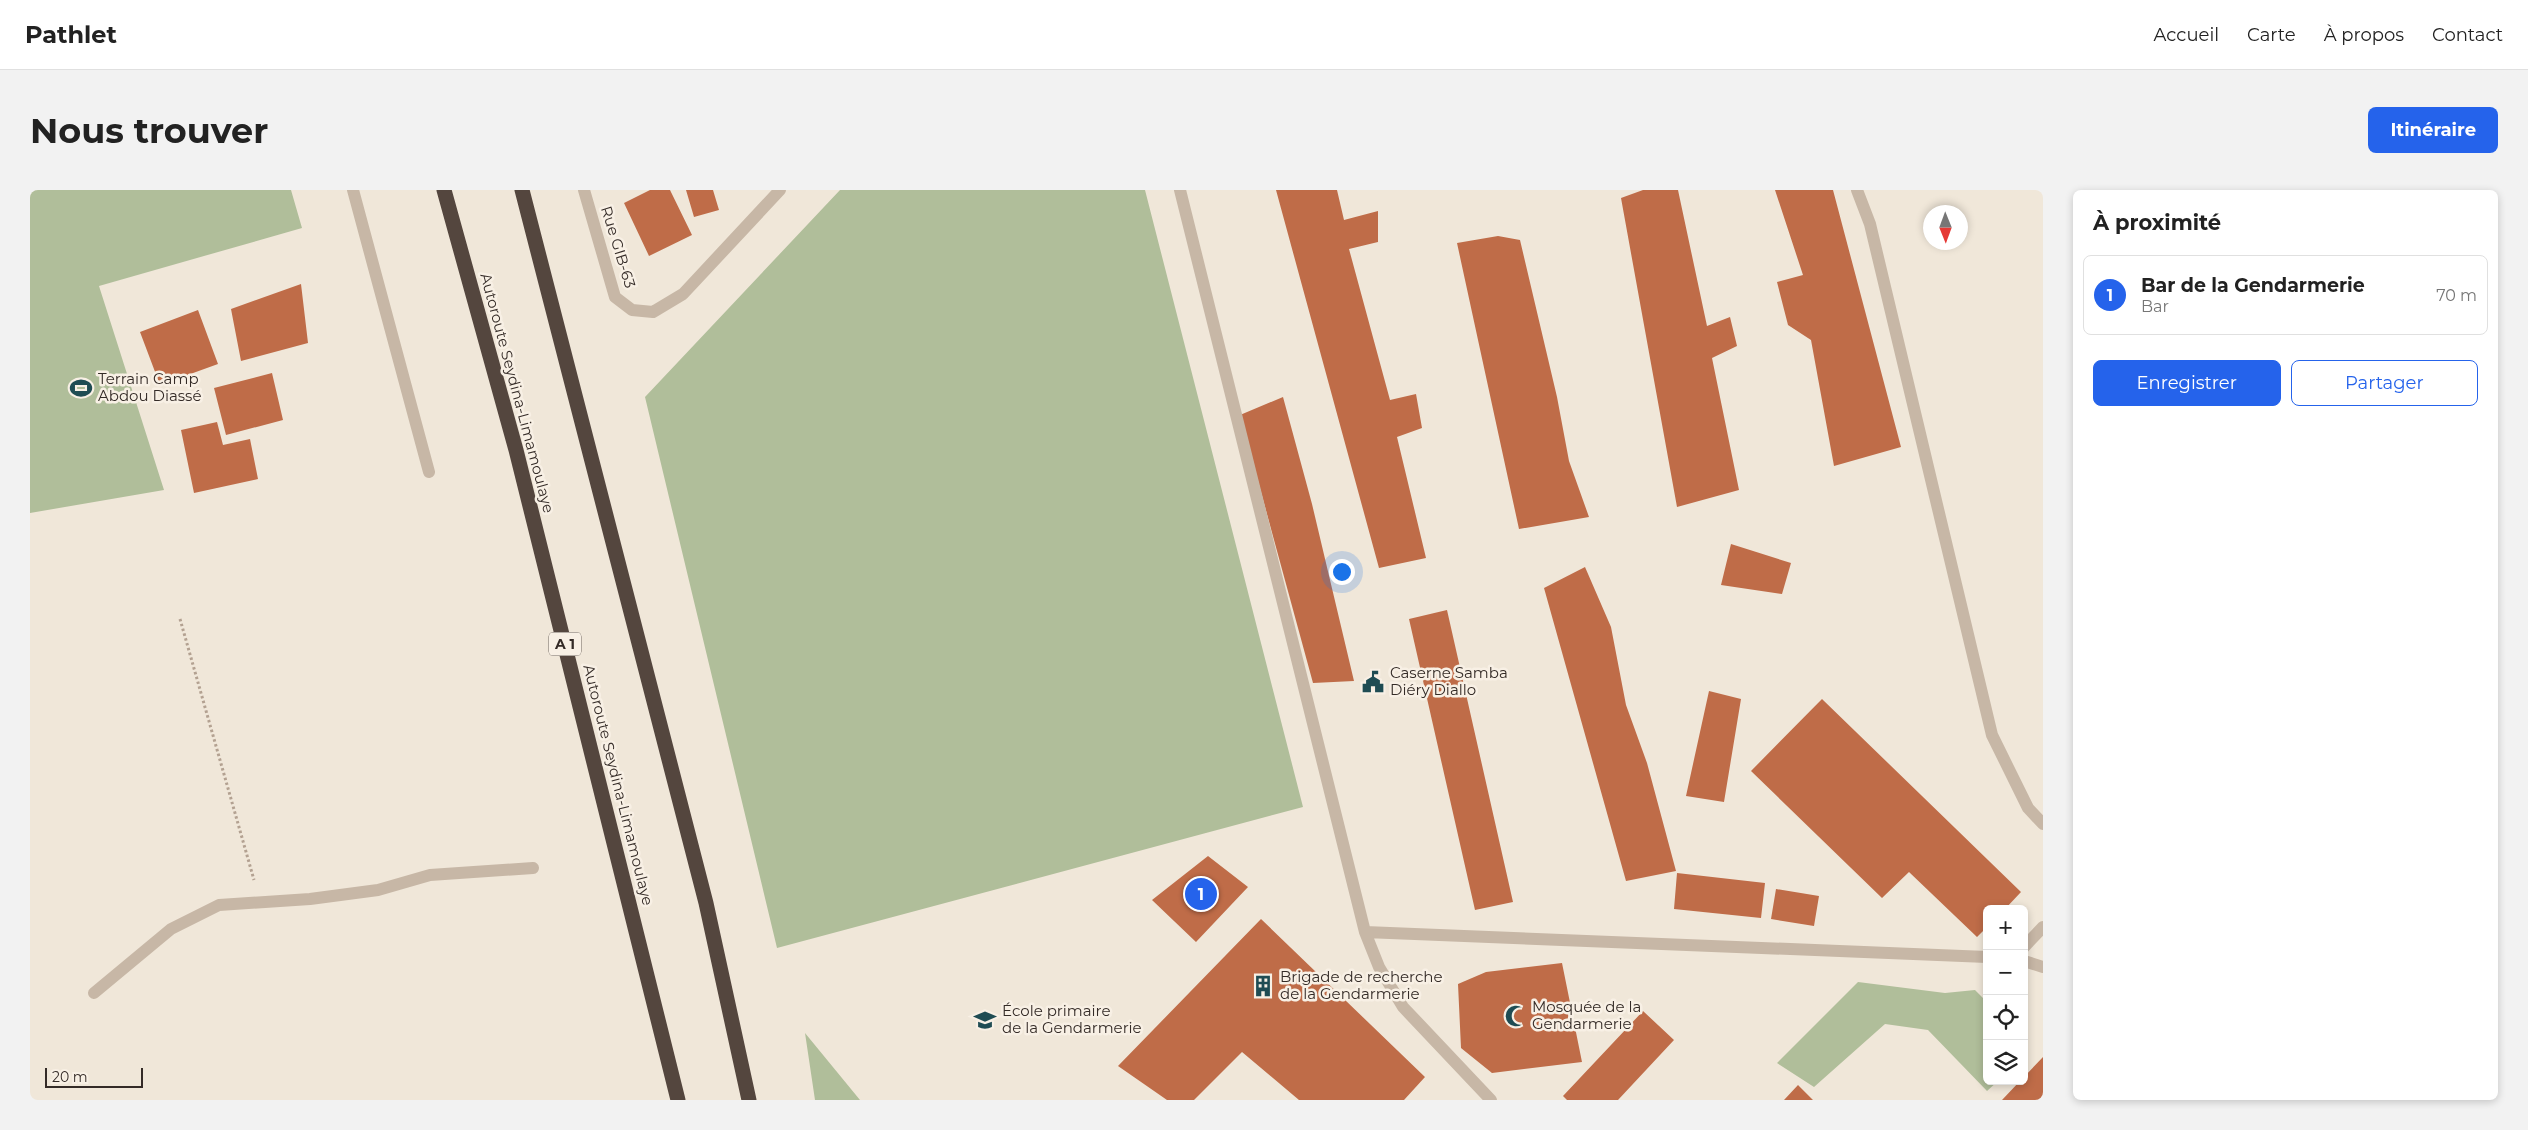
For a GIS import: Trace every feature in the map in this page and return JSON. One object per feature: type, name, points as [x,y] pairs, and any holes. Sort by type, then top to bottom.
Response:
[{"type":"highway","name":"Autoroute Seydina-Limamoulaye","points":[[444,190],[516,450],[678,1100]]},
{"type":"highway","points":[[522,190],[706,903],[749,1100]]},
{"type":"street","points":[[353,190],[429,472]]},
{"type":"street","name":"Rue GIB-63","points":[[584,190],[615,297],[632,310],[653,312],[683,294],[780,190]]},
{"type":"street","points":[[1180,190],[1365,932],[1379,967],[1403,1006],[1491,1100]]},
{"type":"street","points":[[1857,190],[1870,224],[1992,735],[2028,808],[2043,824]]},
{"type":"street","points":[[94,993],[171,929],[219,905],[310,899],[378,890],[430,875],[533,868]]},
{"type":"street","points":[[2028,943],[2043,927]]},
{"type":"street","points":[[1365,932],[1983,957]]},
{"type":"street","points":[[2028,962],[2043,967]]},
{"type":"path","points":[[180,619],[260,902]]},
{"type":"green space","name":"Terrain Camp Abdou Diassé","points":[[30,190],[291,190],[302,228],[99,286],[164,490],[30,513]]},
{"type":"green space","points":[[840,190],[1145,190],[1303,807],[777,948],[645,397]]},
{"type":"green space","points":[[1858,982],[1945,993],[1975,990],[1983,998],[1983,1085],[1994,1085],[1987,1091],[1928,1030],[1885,1024],[1814,1087],[1777,1063]]},
{"type":"green space","points":[[805,1033],[860,1100],[815,1100]]},
{"type":"building","points":[[650,190],[670,190],[692,235],[649,256],[624,203]]},
{"type":"building","points":[[686,190],[713,190],[719,210],[694,217]]},
{"type":"building","points":[[1276,190],[1337,190],[1344,220],[1378,211],[1378,242],[1349,249],[1390,400],[1416,394],[1422,428],[1397,437],[1426,558],[1379,568]]},
{"type":"building","points":[[1643,190],[1678,190],[1707,326],[1730,317],[1737,346],[1712,358],[1739,490],[1677,507],[1621,198]]},
{"type":"building","points":[[1775,190],[1833,190],[1901,447],[1834,466],[1811,340],[1788,325],[1777,282],[1803,275]]},
{"type":"building","points":[[1498,236],[1520,240],[1557,397],[1569,461],[1589,517],[1519,529],[1457,243]]},
{"type":"building","points":[[301,284],[308,343],[241,361],[231,309]]},
{"type":"building","points":[[198,310],[218,364],[160,385],[140,332]]},
{"type":"building","points":[[272,373],[283,420],[226,435],[214,388]]},
{"type":"building","points":[[1283,397],[1312,504],[1354,681],[1313,683],[1240,415]]},
{"type":"building","points":[[217,422],[223,445],[250,439],[258,479],[194,493],[181,430]]},
{"type":"building","points":[[1731,544],[1791,563],[1782,594],[1721,585]]},
{"type":"building","points":[[1585,567],[1611,627],[1626,705],[1647,763],[1676,871],[1626,881],[1544,588]]},
{"type":"building","points":[[1447,610],[1513,902],[1475,910],[1409,619]]},
{"type":"building","points":[[1709,691],[1741,699],[1724,802],[1686,796]]},
{"type":"building","points":[[1822,699],[2021,892],[2009,905],[1983,905],[1983,931],[1977,937],[1909,872],[1882,898],[1751,771]]},
{"type":"building","points":[[1208,856],[1248,887],[1196,942],[1152,900]]},
{"type":"building","points":[[1677,873],[1765,883],[1761,918],[1674,909]]},
{"type":"building","points":[[1776,889],[1819,896],[1814,926],[1771,919]]},
{"type":"building","name":"Brigade de recherche de la Gendarmerie","points":[[1261,919],[1425,1077],[1404,1100],[1299,1100],[1242,1052],[1194,1100],[1167,1100],[1118,1066]]},
{"type":"building","name":"Mosquée de la Gendarmerie","points":[[1562,963],[1582,1062],[1492,1073],[1461,1048],[1458,984],[1486,972]]},
{"type":"building","points":[[1643,1011],[1674,1040],[1618,1100],[1567,1100],[1563,1096]]},
{"type":"building","points":[[2043,1057],[2043,1100],[2002,1100],[2016,1085],[2028,1085],[2028,1073]]},
{"type":"building","points":[[1798,1085],[1813,1100],[1784,1100]]},
{"type":"place","name":"Terrain Camp Abdou Diassé","points":[[81,388]]},
{"type":"place","name":"Caserne Samba Diéry Diallo","points":[[1373,682]]},
{"type":"place","name":"Bar de la Gendarmerie","points":[[1201,894]]},
{"type":"place","name":"Brigade de recherche de la Gendarmerie","points":[[1263,986]]},
{"type":"place","name":"Mosquée de la Gendarmerie","points":[[1516,1016]]},
{"type":"place","name":"École primaire de la Gendarmerie","points":[[985,1020]]}]
